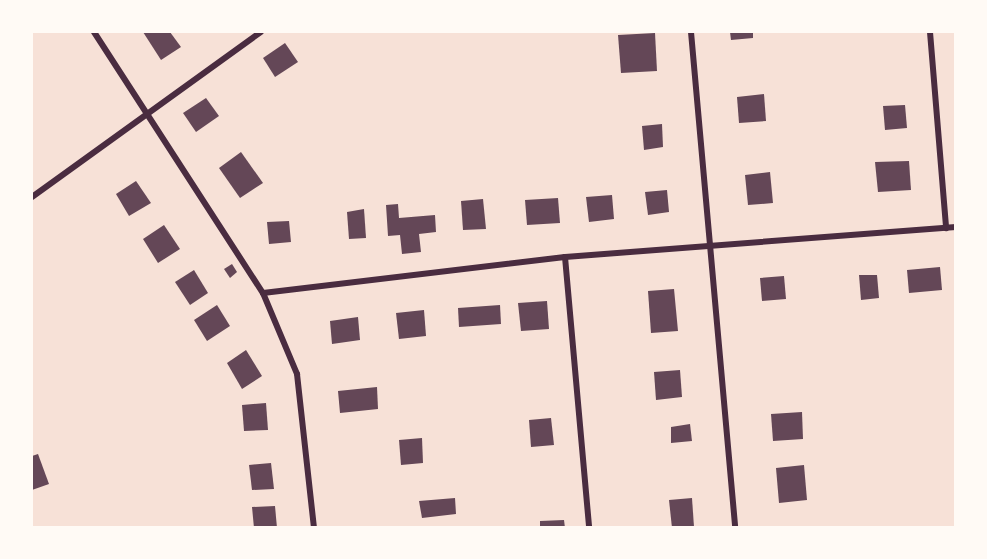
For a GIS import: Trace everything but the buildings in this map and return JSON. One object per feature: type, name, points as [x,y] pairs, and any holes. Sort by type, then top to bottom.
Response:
[{"type":"street","points":[[94,32],[263,293],[297,374],[314,528]]},
{"type":"street","points":[[32,196],[147,111],[261,32]]},
{"type":"street","points":[[692,32],[735,528]]},
{"type":"street","points":[[930,32],[946,228]]},
{"type":"street","points":[[263,293],[566,257],[956,227]]},
{"type":"street","points":[[566,257],[589,528]]}]
